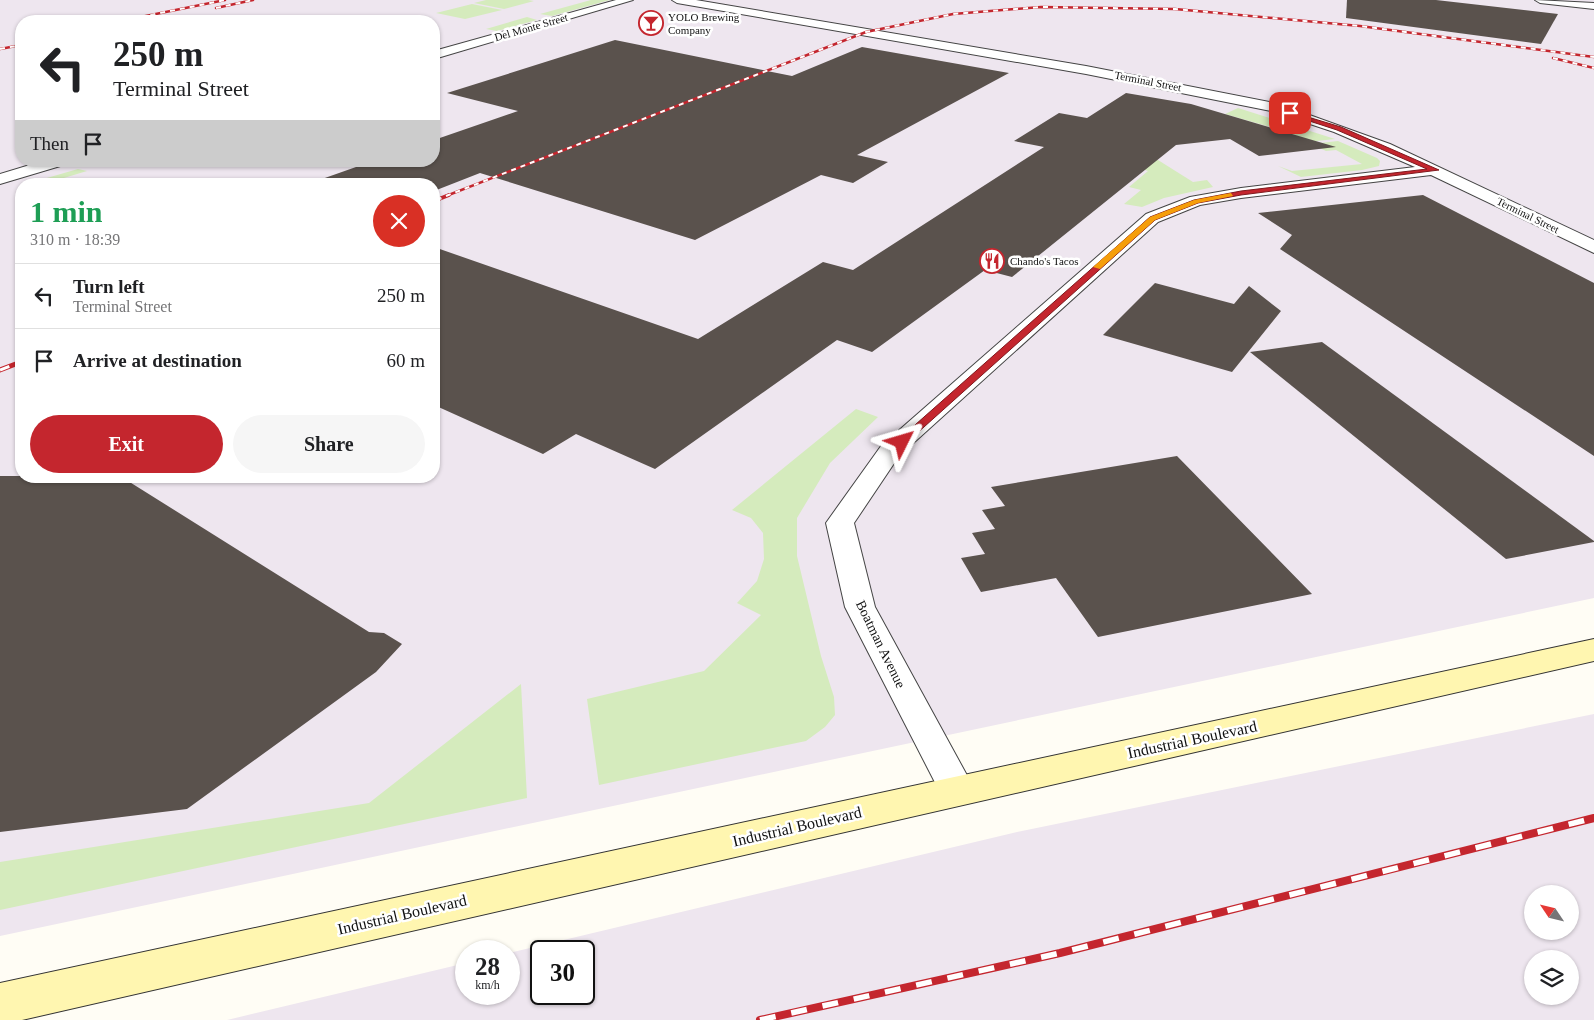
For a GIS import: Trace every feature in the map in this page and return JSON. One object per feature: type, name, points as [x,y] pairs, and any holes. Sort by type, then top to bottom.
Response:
[{"type":"main road","name":"Industrial Boulevard","points":[[0,1004],[1594,650]]},
{"type":"street","name":"Del Monte Street","points":[[440,53],[628,0]]},
{"type":"street","name":"Terminal Street","points":[[677,0],[1086,70],[1244,100],[1339,129],[1435,170],[1594,247]]},
{"type":"street","points":[[1540,0],[1594,6]]},
{"type":"street","points":[[0,179],[41,167]]},
{"type":"street","name":"Boatman Avenue","points":[[957,790],[860,607],[840,523],[890,451],[1152,218],[1196,201],[1241,193],[1435,170]]},
{"type":"shaded area","points":[[0,0],[1594,0],[1594,598],[0,936]]},
{"type":"shaded area","points":[[1594,714],[1594,1020],[227,1020],[455,966],[455,1005],[520,1005],[520,950],[530,948],[530,1005],[595,1005],[595,940],[564,940],[1017,832]]},
{"type":"green space","points":[[486,0],[534,1],[504,9],[474,3]]},
{"type":"green space","points":[[591,0],[610,0],[552,16],[540,14]]},
{"type":"green space","points":[[472,4],[502,10],[465,19],[436,13]]},
{"type":"green space","points":[[527,17],[537,20],[497,31],[486,29]]},
{"type":"green space","points":[[1238,108],[1335,139],[1308,142],[1281,130],[1225,114]]},
{"type":"green space","points":[[1338,141],[1377,158],[1380,161],[1379,166],[1362,170],[1301,177],[1278,166],[1292,171],[1362,164],[1336,150],[1326,151],[1311,144]]},
{"type":"green space","points":[[1150,155],[1193,182],[1207,180],[1213,187],[1164,198],[1142,207],[1124,204],[1141,190],[1129,187],[1148,171],[1135,167]]},
{"type":"green space","points":[[78,169],[87,171],[64,178],[47,178]]},
{"type":"green space","points":[[856,409],[878,417],[830,463],[797,518],[797,556],[821,656],[834,697],[835,715],[825,727],[806,741],[599,785],[587,699],[704,671],[761,615],[737,603],[757,581],[764,559],[763,533],[751,518],[732,510]]},
{"type":"green space","points":[[521,684],[527,798],[0,910],[0,862],[369,803]]},
{"type":"building","points":[[1347,0],[1436,0],[1558,14],[1541,44],[1346,18]]},
{"type":"building","points":[[615,40],[792,76],[862,47],[1009,73],[857,155],[888,162],[853,183],[821,175],[695,240],[480,173],[440,189],[440,178],[325,178],[356,167],[440,167],[440,138],[518,111],[447,93]]},
{"type":"building","points":[[1126,93],[1191,104],[1336,147],[1259,156],[1230,139],[1176,145],[1012,277],[985,270],[872,352],[837,340],[655,469],[576,434],[543,454],[440,408],[440,249],[698,339],[823,262],[853,270],[1044,147],[1014,141],[1059,113],[1087,118]]},
{"type":"building","points":[[1423,195],[1594,283],[1594,456],[1280,249],[1292,235],[1258,213]]},
{"type":"building","points":[[1155,283],[1234,304],[1249,286],[1281,311],[1232,372],[1103,335]]},
{"type":"building","points":[[1322,342],[1594,542],[1506,559],[1250,352]]},
{"type":"building","points":[[1177,456],[1312,594],[1098,637],[1056,578],[981,592],[961,558],[985,554],[972,533],[995,529],[982,510],[1005,506],[991,487]]},
{"type":"building","points":[[0,476],[15,476],[15,483],[131,483],[369,632],[384,633],[402,644],[376,672],[187,809],[0,832]]},
{"type":"railway","points":[[151,15],[225,0]]},
{"type":"railway","points":[[216,8],[253,0]]},
{"type":"railway","points":[[446,196],[866,32],[953,14],[1041,7],[1175,9],[1360,26],[1594,57]]},
{"type":"railway","points":[[0,49],[15,46]]},
{"type":"railway","points":[[1553,58],[1594,68]]},
{"type":"railway","points":[[440,199],[449,195]]},
{"type":"railway","points":[[0,370],[15,364]]},
{"type":"railway","points":[[760,1020],[1060,953],[1594,818]]},
{"type":"slow traffic","points":[[1097,267],[1152,218],[1196,201],[1231,195]]},
{"type":"place","name":"YOLO Brewing Company","points":[[651,23]]},
{"type":"place","name":"Chando's Tacos","points":[[992,261]]},
{"type":"route","points":[[902,442],[1152,218],[1196,201],[1241,193],[1435,170],[1339,129],[1290,113]]}]
